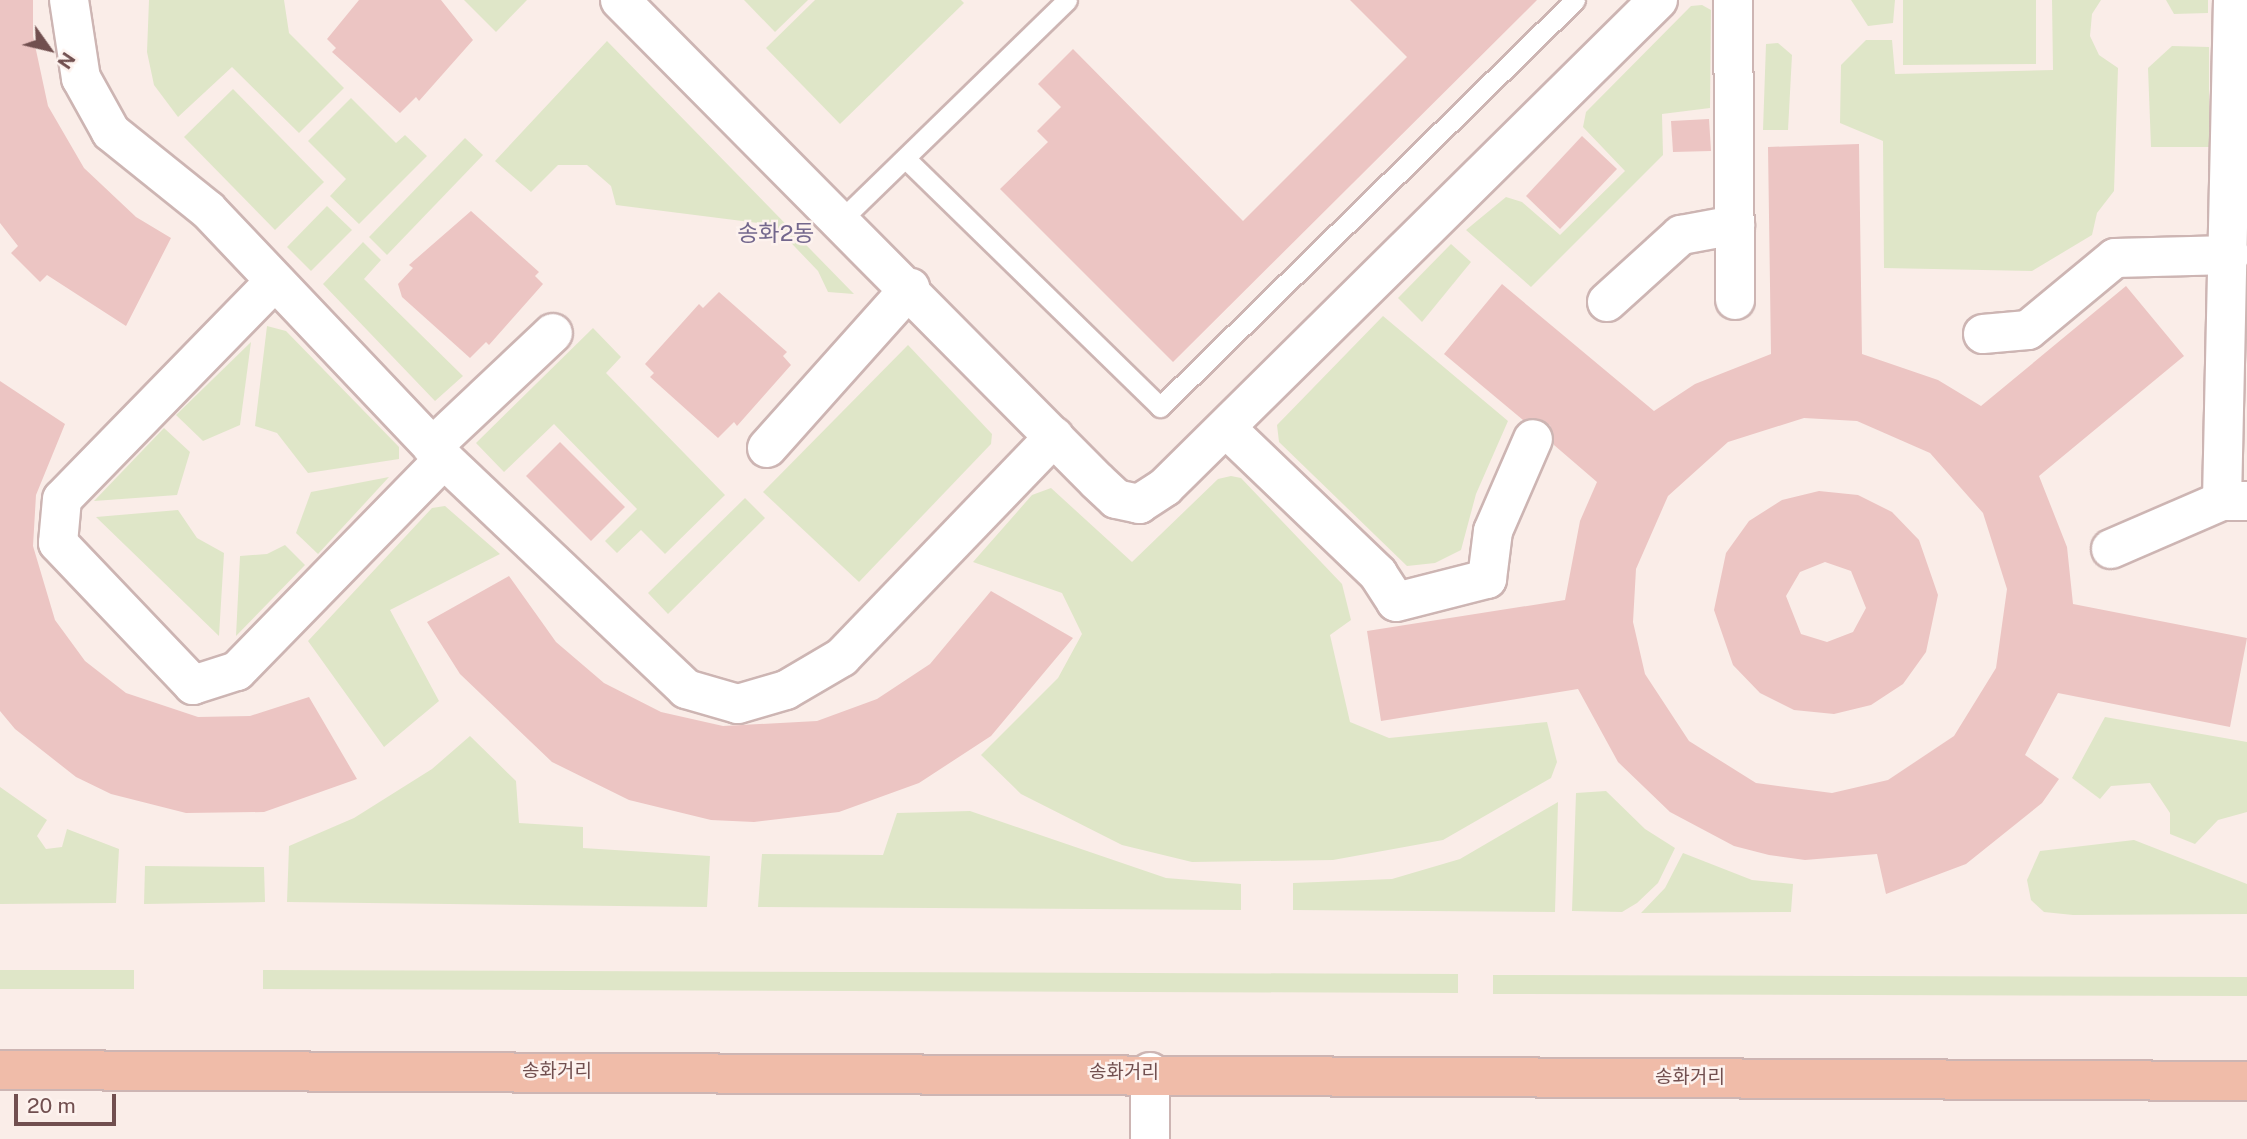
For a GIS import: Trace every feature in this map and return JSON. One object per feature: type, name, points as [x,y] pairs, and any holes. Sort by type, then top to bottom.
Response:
[{"type":"main road","name":"송화거리","points":[[0,1070],[1150,1072],[2247,1081]]},
{"type":"street","points":[[69,0],[81,78],[111,132],[208,210],[438,453],[686,689],[738,704],[786,690],[842,657],[1054,436]]},
{"type":"street","points":[[620,0],[910,288],[1116,499],[1139,504],[1226,428],[1658,0]]},
{"type":"street","points":[[1733,0],[1735,300]]},
{"type":"street","points":[[2111,549],[2235,501],[2230,256],[2233,0]]},
{"type":"street","points":[[1606,302],[1681,235],[1734,225]]},
{"type":"street","points":[[1983,334],[2028,330],[2115,258],[2230,256]]},
{"type":"street","points":[[274,282],[62,499],[58,543],[193,685],[237,671],[438,453],[553,334]]},
{"type":"street","points":[[767,448],[910,288]]},
{"type":"street","points":[[1226,428],[1378,574],[1396,602],[1487,579],[1493,531],[1533,439]]},
{"type":"street","points":[[1150,1072],[1150,1139]]},
{"type":"lane","points":[[841,219],[906,159],[1067,0]]},
{"type":"lane","points":[[906,159],[1160,407],[1575,0]]},
{"type":"green space","points":[[149,0],[284,0],[289,33],[344,88],[299,133],[232,67],[178,117],[154,85],[147,52]]},
{"type":"green space","points":[[464,0],[527,0],[496,32]]},
{"type":"green space","points":[[744,0],[808,0],[775,32]]},
{"type":"green space","points":[[815,0],[961,0],[964,3],[840,124],[766,48]]},
{"type":"green space","points":[[1851,0],[1895,0],[1893,23],[1868,26]]},
{"type":"green space","points":[[1903,0],[2036,0],[2036,64],[1903,65]]},
{"type":"green space","points":[[2052,0],[2101,0],[2092,14],[2090,36],[2099,55],[2118,68],[2114,191],[2097,213],[2092,235],[2032,271],[1884,268],[1883,141],[1840,123],[1841,65],[1866,40],[1892,40],[1895,74],[2053,70]]},
{"type":"green space","points":[[2166,0],[2208,0],[2208,13],[2174,14]]},
{"type":"green space","points":[[1702,5],[1711,10],[1710,108],[1662,114],[1663,155],[1531,287],[1466,230],[1506,197],[1522,202],[1560,235],[1625,171],[1583,127],[1586,112],[1691,6]]},
{"type":"green space","points":[[607,41],[854,294],[828,292],[818,271],[774,225],[616,205],[611,186],[587,165],[558,165],[531,192],[495,161]]},
{"type":"green space","points":[[1778,43],[1792,55],[1788,130],[1763,130],[1766,44]]},
{"type":"green space","points":[[2172,46],[2209,47],[2209,147],[2151,147],[2148,68]]},
{"type":"green space","points":[[233,89],[324,182],[275,230],[184,137]]},
{"type":"green space","points":[[351,98],[396,143],[405,135],[427,156],[359,224],[330,196],[346,179],[308,141]]},
{"type":"green space","points":[[465,138],[483,155],[387,255],[369,237]]},
{"type":"green space","points":[[327,206],[352,230],[311,271],[287,247]]},
{"type":"green space","points":[[363,242],[381,260],[364,279],[463,376],[435,401],[323,284]]},
{"type":"green space","points":[[1451,244],[1471,262],[1422,322],[1398,298]]},
{"type":"green space","points":[[1383,316],[1508,421],[1476,494],[1461,550],[1435,563],[1407,566],[1279,442],[1277,425]]},
{"type":"green space","points":[[267,326],[286,331],[399,447],[399,459],[308,473],[277,433],[255,426]]},
{"type":"green space","points":[[593,328],[621,357],[606,373],[725,495],[665,554],[641,530],[617,553],[605,541],[637,509],[554,424],[504,472],[476,443]]},
{"type":"green space","points":[[251,342],[240,425],[203,441],[176,415]]},
{"type":"green space","points":[[908,345],[992,434],[991,444],[859,582],[763,492]]},
{"type":"green space","points":[[164,428],[190,452],[177,495],[94,501]]},
{"type":"green space","points":[[1231,476],[1241,478],[1342,584],[1351,620],[1330,635],[1350,722],[1389,738],[1547,722],[1557,762],[1551,778],[1443,840],[1333,860],[1192,862],[1122,845],[1021,794],[981,755],[1058,678],[1082,634],[1062,593],[973,562],[1032,495],[1051,488],[1132,562],[1218,479]]},
{"type":"green space","points":[[389,477],[318,554],[296,533],[311,492]]},
{"type":"green space","points":[[745,498],[765,518],[668,614],[648,593]]},
{"type":"green space","points":[[445,506],[500,554],[390,610],[439,701],[384,747],[308,641],[432,508]]},
{"type":"green space","points":[[178,510],[197,538],[224,553],[219,636],[96,517]]},
{"type":"green space","points":[[285,545],[305,565],[236,636],[240,556],[267,554]]},
{"type":"green space","points":[[2105,717],[2247,742],[2247,812],[2218,820],[2195,844],[2170,834],[2170,813],[2150,783],[2111,786],[2100,799],[2072,778]]},
{"type":"green space","points":[[470,736],[516,781],[519,823],[583,827],[583,848],[710,856],[707,907],[287,902],[289,846],[354,818],[432,769]]},
{"type":"green space","points":[[0,787],[47,820],[37,836],[46,849],[62,847],[67,829],[119,849],[116,903],[0,904]]},
{"type":"green space","points":[[1606,791],[1645,829],[1675,848],[1658,883],[1637,903],[1622,912],[1572,911],[1576,793]]},
{"type":"green space","points":[[1558,802],[1555,912],[1293,910],[1293,883],[1392,879],[1460,859]]},
{"type":"green space","points":[[970,811],[1166,878],[1241,884],[1241,910],[758,907],[762,854],[883,855],[897,813]]},
{"type":"green space","points":[[2134,840],[2247,884],[2247,914],[2073,915],[2044,912],[2031,900],[2027,880],[2040,851]]},
{"type":"green space","points":[[1683,853],[1752,880],[1793,884],[1791,912],[1641,913],[1665,888]]},
{"type":"green space","points":[[145,866],[264,867],[265,902],[144,904]]},
{"type":"green space","points":[[0,970],[134,970],[134,989],[0,989]]},
{"type":"green space","points":[[263,970],[1458,974],[1458,993],[263,989]]},
{"type":"green space","points":[[1493,975],[2247,977],[2247,996],[1493,994]]},
{"type":"building","points":[[0,0],[33,0],[33,36],[48,106],[84,168],[136,217],[171,238],[126,326],[47,275],[40,282],[11,253],[18,246],[0,223]]},
{"type":"building","points":[[359,0],[441,0],[473,40],[419,101],[416,97],[400,113],[332,52],[336,48],[327,39]]},
{"type":"building","points":[[1350,0],[1537,0],[1173,362],[1000,189],[1048,142],[1037,131],[1061,107],[1038,84],[1073,49],[1243,221],[1407,57]]},
{"type":"building","points":[[1709,119],[1711,151],[1673,152],[1671,121]]},
{"type":"building","points":[[1582,136],[1617,169],[1560,229],[1526,196]]},
{"type":"building","points":[[1859,144],[1862,354],[1938,380],[1981,406],[2126,286],[2184,356],[2039,476],[2067,547],[2073,604],[2247,638],[2230,727],[2058,693],[2025,755],[2059,779],[2042,803],[1966,864],[1886,894],[1877,854],[1805,860],[1769,855],[1734,846],[1670,812],[1618,762],[1578,689],[1381,721],[1367,631],[1565,600],[1580,521],[1597,482],[1554,445],[1550,425],[1523,420],[1444,354],[1502,284],[1654,411],[1695,384],[1771,354],[1768,147]],"holes":[[[1804,418],[1857,421],[1930,453],[1983,513],[2007,589],[1996,668],[1954,736],[1888,780],[1832,793],[1756,783],[1689,741],[1645,674],[1633,622],[1636,569],[1668,496],[1728,442]]]},
{"type":"building","points":[[471,211],[539,272],[535,276],[543,284],[489,345],[486,342],[470,358],[402,297],[398,284],[413,268],[409,265]]},
{"type":"building","points":[[719,292],[787,352],[783,356],[791,365],[737,426],[734,422],[718,438],[650,377],[654,373],[645,364],[699,304],[703,308]]},
{"type":"building","points":[[0,381],[65,424],[36,495],[33,546],[55,620],[85,661],[126,693],[198,717],[250,716],[309,697],[357,779],[264,812],[186,813],[111,794],[76,777],[15,729],[0,711]]},
{"type":"building","points":[[560,442],[625,507],[591,541],[526,476]]},
{"type":"building","points":[[1819,491],[1858,495],[1892,512],[1919,540],[1938,595],[1926,652],[1903,684],[1871,705],[1834,714],[1794,710],[1760,693],[1733,665],[1714,610],[1726,553],[1749,521],[1782,500]],"holes":[[[1825,562],[1851,571],[1866,608],[1853,632],[1827,642],[1801,634],[1786,596],[1800,572]]]},
{"type":"building","points":[[509,576],[556,642],[604,683],[661,712],[723,726],[817,721],[877,699],[930,664],[991,591],[1073,638],[991,736],[919,783],[839,812],[754,822],[711,820],[629,800],[552,762],[460,674],[427,622]]},
{"type":"district","name":"송화2동","points":[[776,233]]}]
